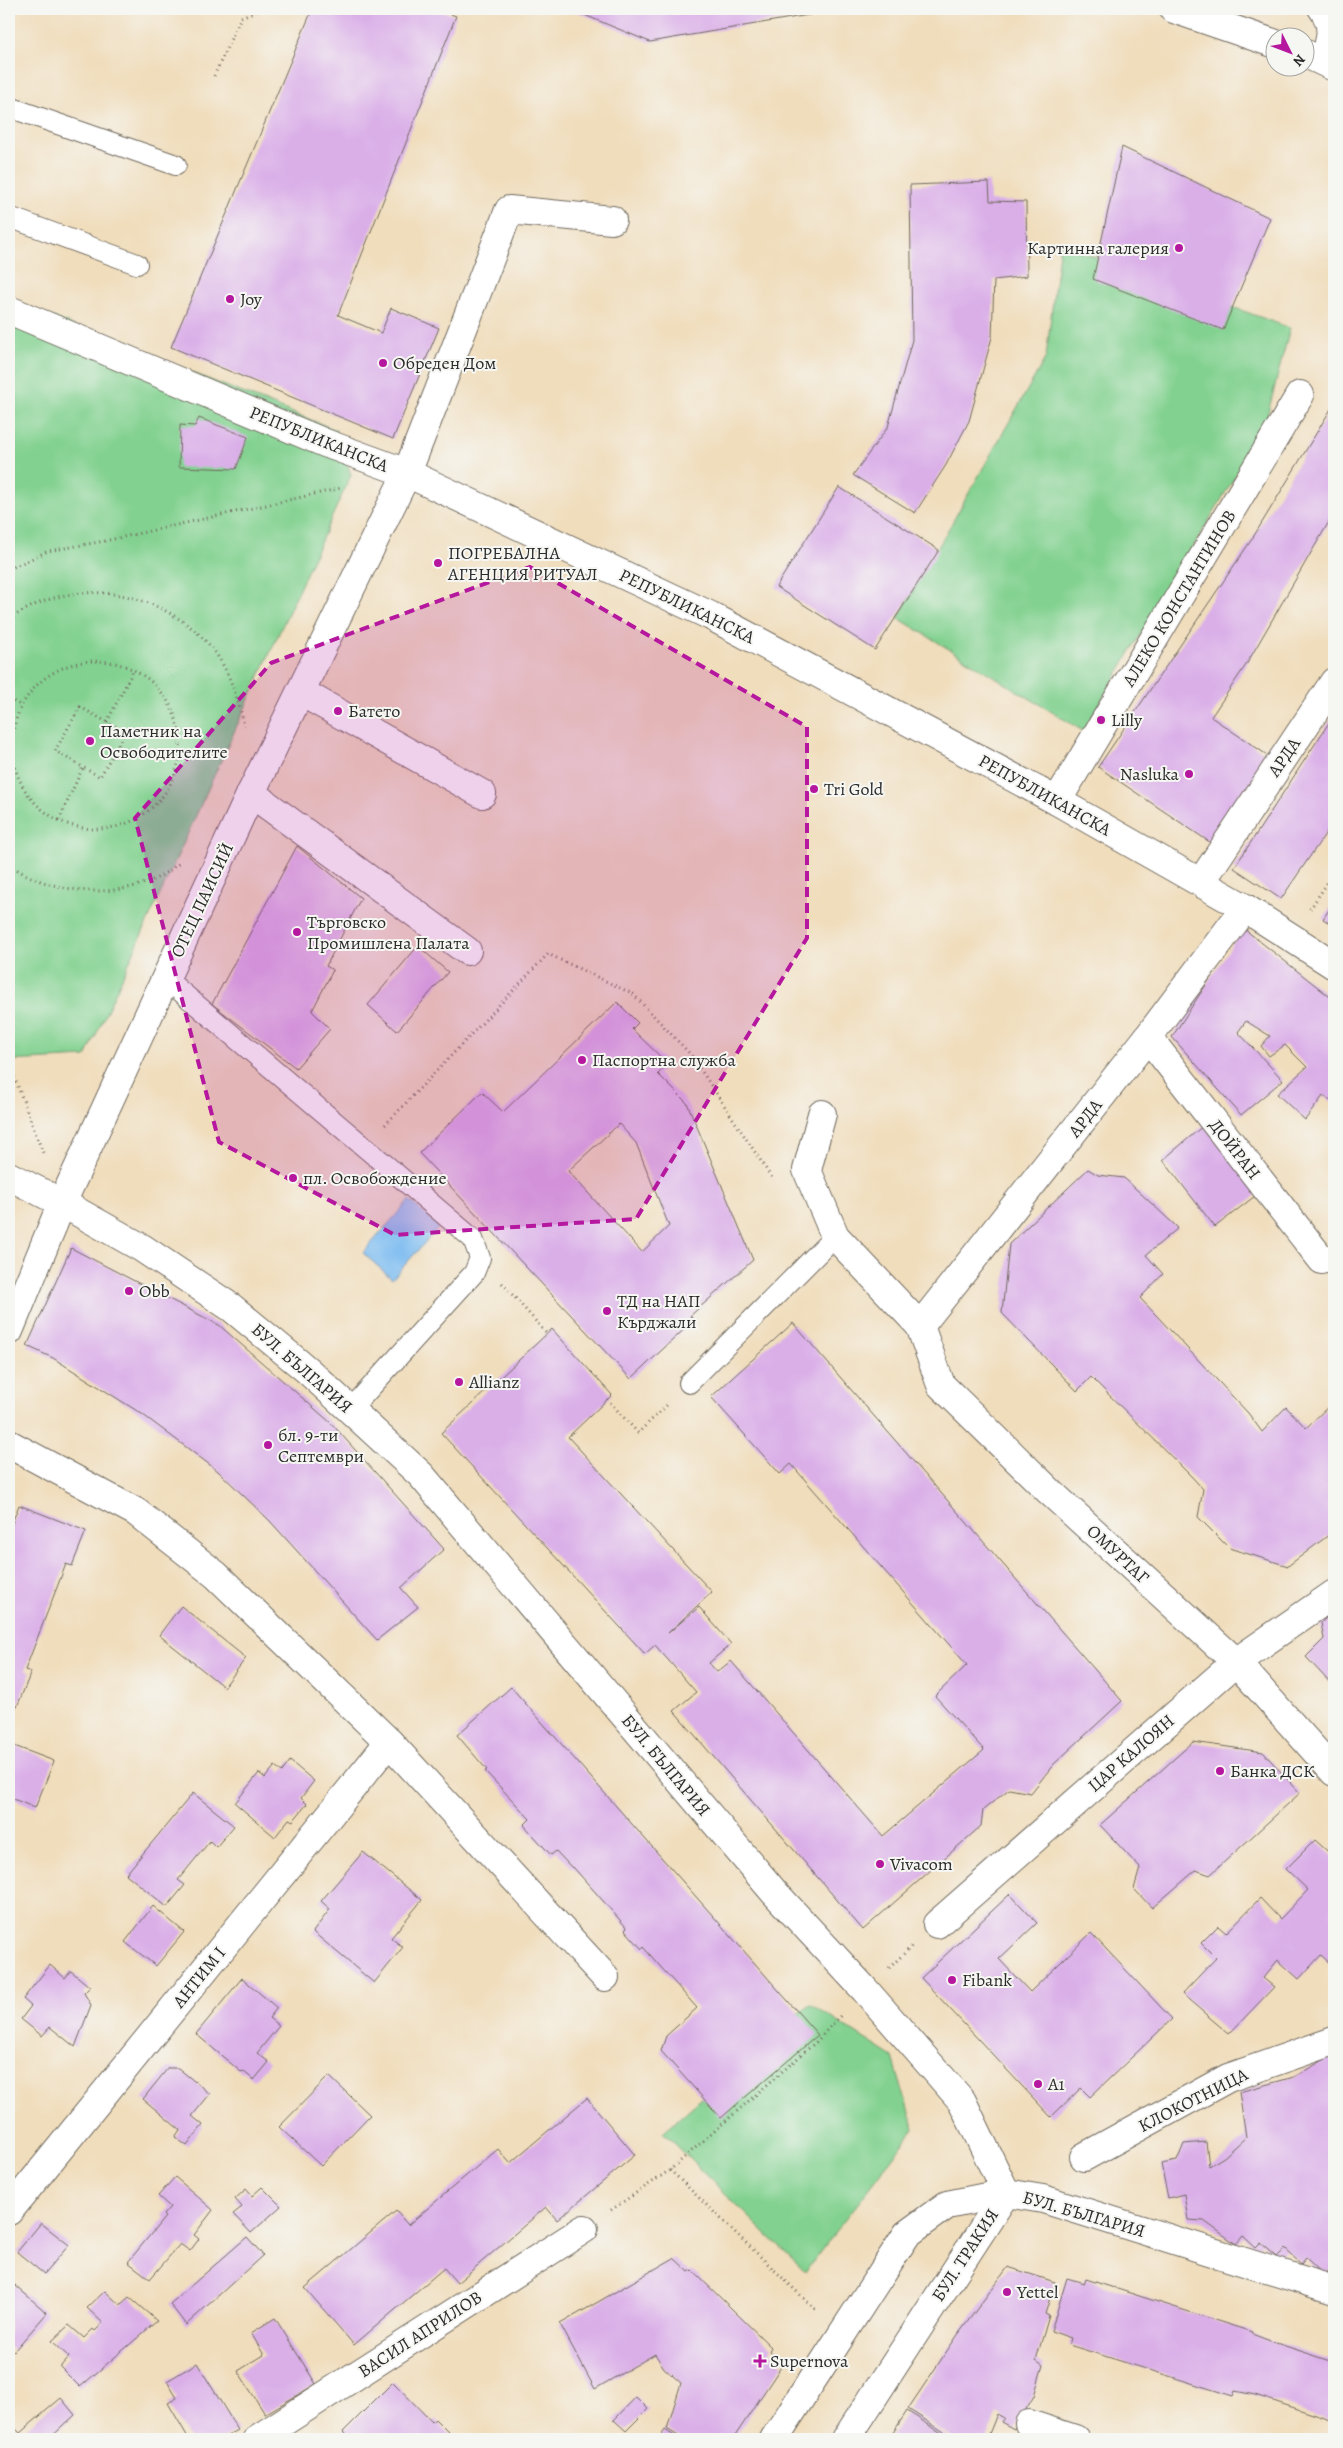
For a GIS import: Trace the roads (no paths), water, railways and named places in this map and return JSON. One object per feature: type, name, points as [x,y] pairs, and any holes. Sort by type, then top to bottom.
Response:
[{"type":"street","points":[[1174,9],[1266,41]]},
{"type":"street","name":"ОТЕЦ ПАИСИЙ","points":[[9,1331],[62,1203],[252,793],[407,473],[509,210],[612,220]]},
{"type":"street","name":"РЕПУБЛИКАНСКА","points":[[9,310],[325,443],[407,473],[711,616],[1057,801],[1245,908],[1334,965]]},
{"type":"street","name":"АЛЕКО КОНСТАНТИНОВ","points":[[1057,801],[1300,394]]},
{"type":"street","name":"АРДА","points":[[1201,882],[1334,682]]},
{"type":"street","points":[[301,692],[482,794]]},
{"type":"street","points":[[252,793],[466,951]]},
{"type":"street","name":"АРДА","points":[[920,1326],[1148,1038],[1245,908]]},
{"type":"street","name":"ДОЙРАН","points":[[1148,1038],[1322,1260]]},
{"type":"street","points":[[822,1114],[807,1170],[835,1236],[920,1326]]},
{"type":"street","name":"БУЛ. БЪЛГАРИЯ","points":[[9,1176],[142,1248],[232,1308],[307,1370],[421,1475],[774,1892],[865,1990],[962,2101],[1006,2193],[1043,2199],[1334,2290]]},
{"type":"street","name":"ОМУРТАГ","points":[[920,1326],[941,1385],[1048,1490],[1236,1662],[1334,1772]]},
{"type":"street","points":[[9,1444],[136,1512],[216,1575],[389,1742],[605,1977]]},
{"type":"street","name":"ЦАР КАЛОЯН","points":[[936,1924],[1236,1662],[1334,1594]]},
{"type":"street","name":"АНТИМ I","points":[[9,2211],[389,1742]]},
{"type":"street","name":"КЛОКОТНИЦА","points":[[1084,2157],[1228,2078],[1334,2042]]},
{"type":"street","name":"БУЛ. ТРАКИЯ","points":[[774,2439],[907,2234],[947,2205],[1006,2193]]},
{"type":"street","name":"БУЛ. ТРАКИЯ","points":[[846,2439],[1006,2193]]},
{"type":"street","name":"ВАСИЛ АПРИЛОВ","points":[[257,2439],[584,2229]]},
{"type":"street","points":[[1029,2424],[1075,2439]]},
{"type":"lane","points":[[1318,9],[1325,19],[1328,36],[1320,60]]},
{"type":"lane","points":[[9,107],[176,165]]},
{"type":"lane","points":[[9,217],[137,264]]},
{"type":"lane","points":[[166,979],[459,1225],[473,1239],[480,1258],[474,1273],[351,1409]]},
{"type":"lane","points":[[689,1383],[835,1236]]},
{"type":"water","points":[[409,1200],[439,1227],[392,1279],[363,1253]]},
{"type":"place","name":"Картинна галерия","points":[[1179,248]]},
{"type":"place","name":"Joy","points":[[230,299]]},
{"type":"place","name":"Обреден Дом","points":[[383,363]]},
{"type":"place","name":"ПОГРЕБАЛНА АГЕНЦИЯ РИТУАЛ","points":[[438,563]]},
{"type":"place","name":"Батето","points":[[338,711]]},
{"type":"place","name":"Lilly","points":[[1101,720]]},
{"type":"place","name":"Паметник на Освободителите","points":[[90,741]]},
{"type":"place","name":"Nasluka","points":[[1189,774]]},
{"type":"place","name":"Tri Gold","points":[[814,789]]},
{"type":"place","name":"Търговско Промишлена Палата","points":[[297,932]]},
{"type":"place","name":"Паспортна служба","points":[[582,1060]]},
{"type":"place","name":"пл. Освобождение","points":[[293,1178]]},
{"type":"place","name":"Obb","points":[[129,1291]]},
{"type":"place","name":"ТД на НАП Кърджали","points":[[607,1311]]},
{"type":"place","name":"Allianz","points":[[459,1382]]},
{"type":"place","name":"бл. 9-ти Септември","points":[[268,1445]]},
{"type":"place","name":"Банка ДСК","points":[[1220,1771]]},
{"type":"place","name":"Vivacom","points":[[880,1864]]},
{"type":"place","name":"Fibank","points":[[952,1980]]},
{"type":"place","name":"A1","points":[[1038,2084]]},
{"type":"place","name":"Yettel","points":[[1007,2292]]},
{"type":"place","name":"Supernova","points":[[760,2361]]}]
